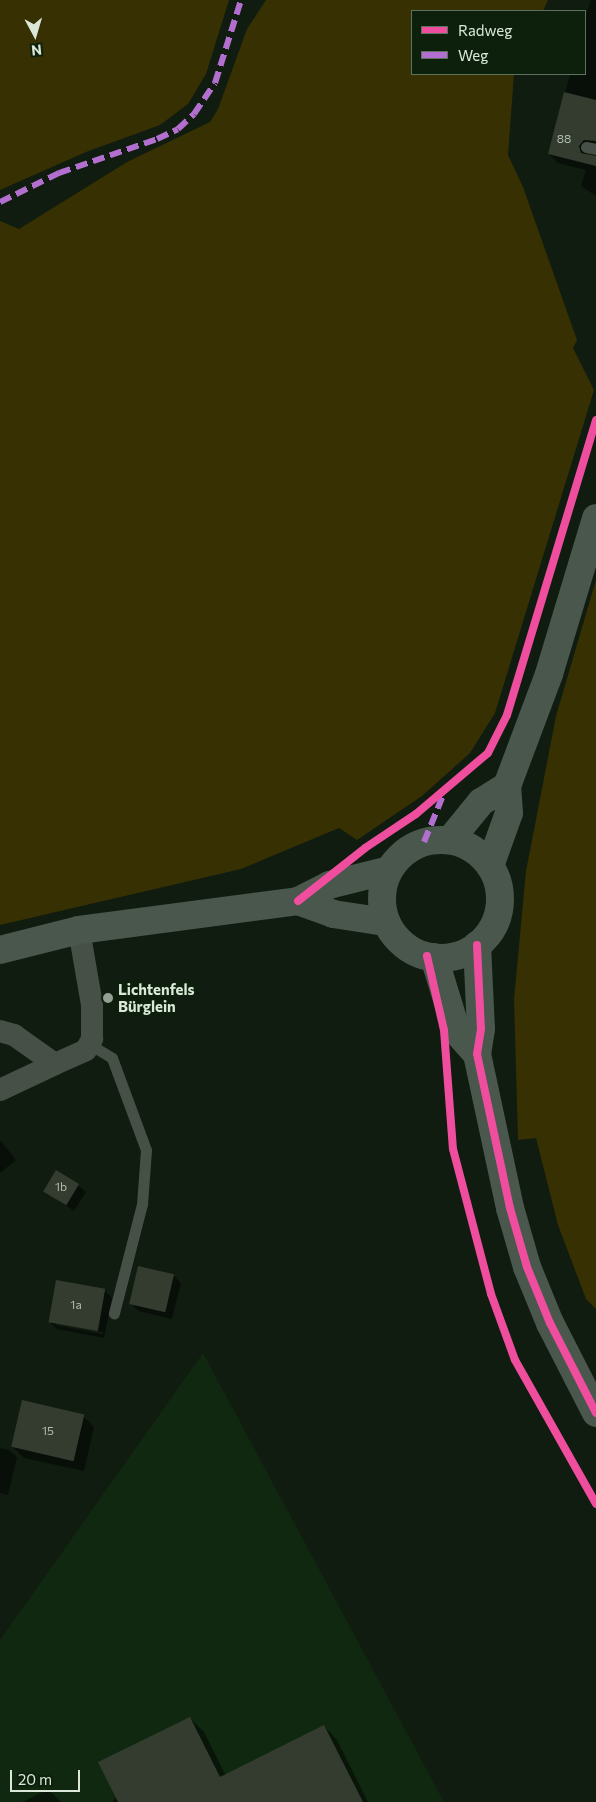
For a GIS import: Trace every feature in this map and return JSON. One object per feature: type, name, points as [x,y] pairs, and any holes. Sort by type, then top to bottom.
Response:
[{"type":"street","points":[[492,871],[509,813],[507,786],[549,674],[596,518]]},
{"type":"street","points":[[450,840],[481,802],[507,786]]},
{"type":"street","points":[[450,840],[474,850],[492,871],[499,898],[495,921],[477,944],[457,955],[434,957],[403,944],[386,922],[382,896],[389,870],[410,848],[424,842],[450,840]]},
{"type":"street","points":[[0,950],[79,930],[298,901],[329,884],[389,870]]},
{"type":"street","points":[[298,901],[333,914],[386,922]]},
{"type":"street","points":[[0,1090],[78,1055],[89,1044],[92,1005],[79,930]]},
{"type":"street","points":[[477,944],[481,1029],[477,1054],[510,1208],[528,1267],[550,1323],[596,1413]]},
{"type":"street","points":[[434,957],[457,1032],[477,1054]]},
{"type":"street","points":[[0,1031],[14,1035],[55,1064]]},
{"type":"lane","points":[[89,1044],[112,1058],[146,1150],[142,1204],[114,1313]]},
{"type":"shaded area","points":[[0,0],[229,0],[206,74],[188,104],[160,125],[86,152],[0,190]]},
{"type":"shaded area","points":[[266,0],[548,0],[543,10],[411,10],[411,75],[514,75],[508,155],[523,187],[577,340],[573,348],[594,390],[495,713],[470,753],[422,796],[357,840],[339,828],[241,869],[0,925],[0,221],[19,229],[127,162],[210,122],[218,109],[247,29]]},
{"type":"shaded area","points":[[596,580],[596,1309],[586,1299],[558,1225],[536,1138],[518,1140],[514,999],[526,871],[556,716]]},
{"type":"shaded area","points":[[203,1353],[444,1802],[0,1802],[0,1640]]},
{"type":"building","points":[[564,92],[596,100],[596,141],[584,140],[579,146],[581,153],[596,156],[596,166],[548,154]]},
{"type":"building","points":[[56,1170],[79,1184],[66,1205],[43,1191]]},
{"type":"building","points":[[138,1266],[174,1274],[165,1312],[129,1304]]},
{"type":"building","points":[[56,1280],[105,1289],[98,1331],[49,1322]]},
{"type":"building","points":[[22,1400],[84,1414],[74,1461],[11,1447]]},
{"type":"building","points":[[190,1717],[220,1777],[324,1725],[363,1802],[118,1802],[98,1762]]},
{"type":"marked path","points":[[0,202],[59,173],[157,139],[178,129],[194,114],[215,83],[241,0]]},
{"type":"marked path","points":[[424,842],[444,793]]},
{"type":"cycle path","points":[[298,901],[365,848],[416,814],[488,753],[507,715],[596,420]]},
{"type":"cycle path","points":[[477,945],[481,1029],[477,1054],[510,1208],[527,1267],[550,1323],[596,1413]]},
{"type":"cycle path","points":[[427,956],[444,1030],[453,1149],[491,1294],[515,1360],[596,1504]]},
{"type":"place","name":"Lichtenfels Bürglein","points":[[108,998]]}]
